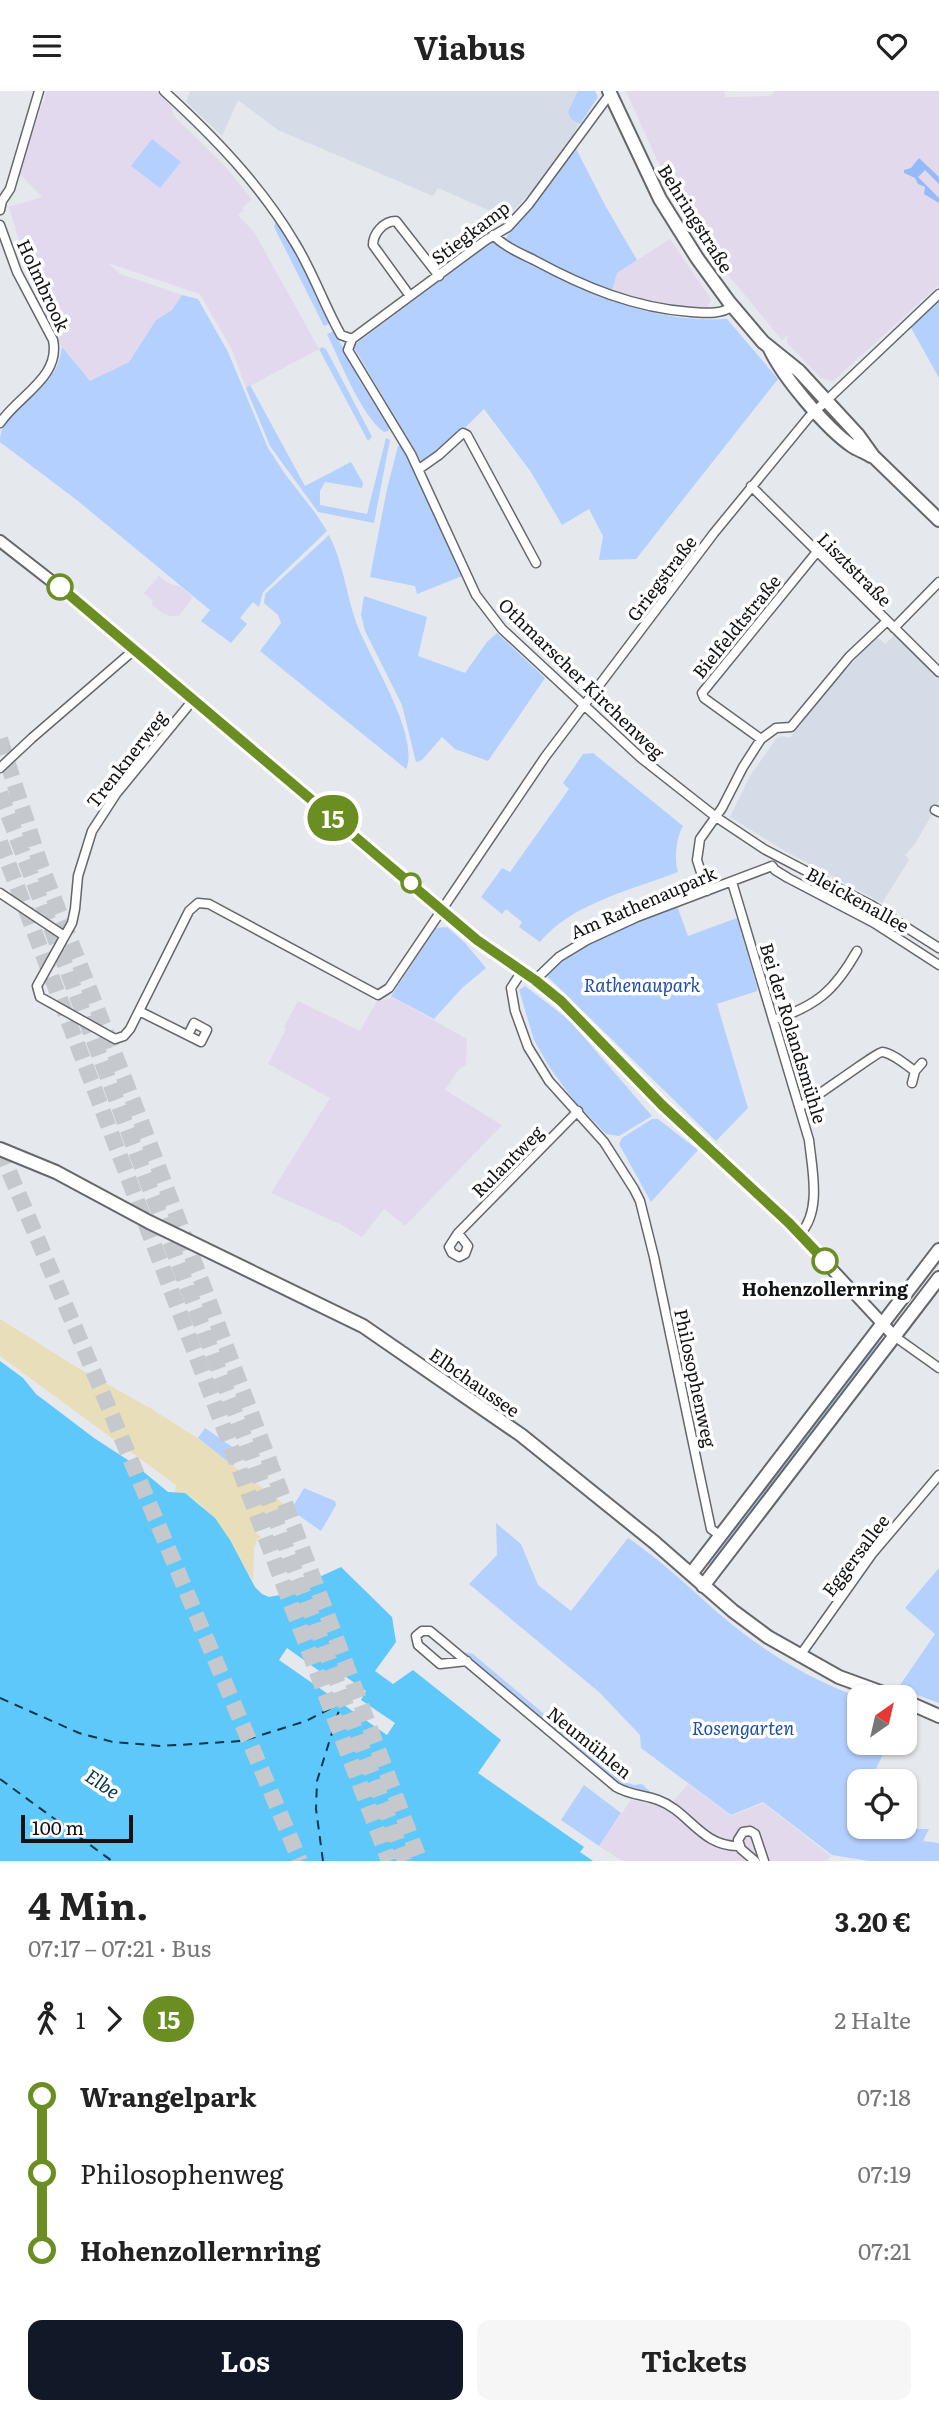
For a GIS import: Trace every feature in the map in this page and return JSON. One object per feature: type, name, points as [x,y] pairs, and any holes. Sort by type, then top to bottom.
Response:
[{"type":"main road","name":"Behringstraße","points":[[610,92],[660,199],[697,258],[733,306],[770,348],[778,365],[820,405],[858,435],[873,456],[939,520]]},
{"type":"main road","name":"Elbchaussee","points":[[0,1149],[56,1172],[370,1330],[503,1421],[634,1525],[743,1619],[799,1657],[839,1678],[859,1685]]},
{"type":"main road","points":[[691,1574],[939,1249]]},
{"type":"main road","points":[[703,1586],[939,1278]]},
{"type":"main road","points":[[917,1707],[939,1716]]},
{"type":"street","points":[[0,210],[10,189],[39,91]]},
{"type":"street","name":"Othmarscher Kirchenweg","points":[[164,91],[205,130],[264,197],[296,244],[340,334],[344,338],[352,339],[348,350],[419,469],[474,590],[488,612],[502,629],[641,758],[716,817]]},
{"type":"street","name":"Stiegkamp","points":[[352,339],[518,217],[610,92]]},
{"type":"street","points":[[410,296],[373,245],[375,233],[381,228],[391,221],[396,221],[439,275]]},
{"type":"street","name":"Holmbrook","points":[[0,225],[17,272],[55,349],[45,375],[0,423]]},
{"type":"street","points":[[493,235],[505,245],[573,281],[611,296],[673,311],[724,312],[733,306]]},
{"type":"street","name":"Griegstraße","points":[[443,909],[461,878],[540,765],[751,487],[820,405],[939,294]]},
{"type":"street","points":[[419,469],[463,433],[467,435],[536,563]]},
{"type":"street","name":"Lisztstraße","points":[[751,487],[939,672]]},
{"type":"street","points":[[0,541],[134,650],[477,940],[561,1001],[662,1105],[800,1234],[894,1336],[939,1368]]},
{"type":"street","name":"Bielfeldtstraße","points":[[761,739],[704,698],[702,693],[816,553]]},
{"type":"street","points":[[707,891],[700,873],[700,839],[716,817],[761,739],[770,730],[791,727],[849,657],[939,582]]},
{"type":"street","points":[[0,768],[134,650]]},
{"type":"street","name":"Trenknerweg","points":[[193,700],[116,794],[92,831],[78,876],[74,916],[38,983],[37,992],[40,997],[115,1039],[124,1036],[189,911],[198,903],[209,904],[378,995],[389,988],[443,909]]},
{"type":"street","name":"Bleickenallee","points":[[716,817],[776,855],[871,905],[939,948]]},
{"type":"street","points":[[772,866],[776,855]]},
{"type":"street","name":"Bleickenallee","points":[[772,866],[788,878],[874,923],[939,965]]},
{"type":"street","name":"Am Rathenaupark","points":[[535,980],[559,957],[587,940],[772,866]]},
{"type":"street","name":"Bei der Rolandsmühle","points":[[732,882],[810,1140],[812,1214],[800,1234]]},
{"type":"street","points":[[0,893],[63,935]]},
{"type":"street","points":[[773,1020],[818,1000],[838,981],[857,951]]},
{"type":"street","name":"Philosophenweg","points":[[522,971],[511,988],[515,1011],[528,1047],[550,1081],[604,1142],[634,1189],[639,1202],[654,1257],[711,1529],[721,1536]]},
{"type":"street","points":[[139,1011],[188,1035]]},
{"type":"street","points":[[801,1106],[824,1093],[875,1053],[886,1053],[915,1071]]},
{"type":"street","points":[[912,1083],[915,1071],[922,1063]]},
{"type":"street","name":"Rulantweg","points":[[458,1233],[578,1111]]},
{"type":"street","name":"Eggersallee","points":[[799,1657],[872,1554],[939,1475]]},
{"type":"street","name":"Neumühlen","points":[[467,1661],[440,1664],[418,1646],[416,1636],[422,1631],[429,1631],[467,1661],[616,1787],[625,1792],[659,1800],[711,1840],[726,1846],[739,1846],[755,1861]]},
{"type":"street","points":[[739,1846],[741,1834],[752,1832],[757,1837],[764,1861]]},
{"type":"shaded area","points":[[47,91],[156,91],[172,107],[174,116],[224,165],[252,199],[238,215],[254,232],[319,349],[246,388],[232,350],[200,294],[108,263],[120,274],[182,295],[172,310],[156,320],[129,362],[89,382],[62,347],[46,316],[29,274],[9,207],[42,197],[19,173]]},
{"type":"shaded area","points":[[190,91],[592,91],[571,141],[537,186],[506,218],[438,188],[433,196],[278,130],[238,100],[222,136],[186,102]]},
{"type":"shaded area","points":[[626,91],[724,91],[725,97],[771,96],[774,91],[939,91],[939,285],[833,381],[821,378],[787,343],[788,335],[782,340],[720,265],[657,160]]},
{"type":"shaded area","points":[[919,158],[939,177],[939,184],[925,170],[918,177],[939,198],[939,203],[924,194],[925,187],[918,184],[915,178],[904,173],[904,170],[911,168]]},
{"type":"shaded area","points":[[670,239],[711,299],[707,309],[653,303],[612,291],[617,273]]},
{"type":"shaded area","points":[[159,576],[168,583],[181,587],[193,597],[179,616],[169,616],[161,612],[151,604],[153,601],[144,593]]},
{"type":"shaded area","points":[[894,636],[939,679],[939,802],[915,844],[905,855],[909,860],[882,903],[785,851],[730,817],[750,776],[776,739],[782,736],[790,738],[823,694],[877,637],[885,644]]},
{"type":"shaded area","points":[[391,996],[467,1039],[466,1065],[459,1069],[445,1090],[502,1125],[405,1226],[384,1209],[362,1237],[271,1193],[330,1098],[268,1064],[298,1001],[360,1031],[377,1001],[389,999]]},
{"type":"shaded area","points":[[688,1784],[731,1816],[763,1803],[831,1856],[827,1861],[622,1861],[599,1846],[631,1800],[668,1807]]},
{"type":"green space","points":[[578,91],[595,91],[598,97],[580,124],[571,119],[568,112]]},
{"type":"green space","points":[[152,139],[181,162],[160,188],[131,166]]},
{"type":"green space","points":[[574,145],[637,260],[617,273],[612,291],[564,272],[506,241]]},
{"type":"green space","points":[[275,223],[290,241],[330,323],[324,326],[274,227]]},
{"type":"green space","points":[[492,242],[575,286],[634,308],[695,319],[727,319],[778,379],[636,559],[599,560],[603,536],[589,509],[562,525],[531,472],[484,409],[438,454],[423,464],[353,346]]},
{"type":"green space","points":[[182,295],[198,299],[228,352],[268,448],[327,531],[263,592],[259,607],[253,602],[240,618],[247,624],[231,643],[201,621],[210,610],[78,501],[0,442],[6,421],[55,370],[62,347],[90,381],[129,362],[156,320],[172,310]]},
{"type":"green space","points":[[939,300],[939,378],[910,326]]},
{"type":"green space","points":[[334,331],[389,428],[388,431],[384,432],[375,424],[359,401],[327,334]]},
{"type":"green space","points":[[319,349],[326,349],[372,437],[368,441]]},
{"type":"green space","points":[[250,385],[305,486],[351,462],[363,483],[362,488],[325,482],[320,491],[320,505],[367,514],[386,438],[390,440],[374,523],[318,512],[270,446],[246,388]]},
{"type":"green space","points":[[398,446],[402,446],[418,476],[462,576],[417,594],[415,586],[370,577]]},
{"type":"green space","points":[[329,535],[338,556],[356,622],[400,717],[409,755],[406,769],[260,651],[281,623],[278,615],[264,603],[265,594]]},
{"type":"green space","points":[[364,596],[427,617],[418,656],[465,673],[487,642],[497,633],[545,678],[488,761],[455,749],[442,737],[422,760],[416,762],[402,705],[365,631],[361,615]]},
{"type":"green space","points":[[593,753],[683,826],[676,849],[678,872],[586,907],[553,929],[540,942],[519,927],[522,922],[506,909],[502,914],[481,897],[502,868],[510,872],[569,789],[563,783],[583,754]]},
{"type":"green space","name":"Rathenaupark","points":[[677,906],[688,936],[737,918],[757,987],[757,991],[717,1004],[748,1108],[716,1141],[546,975],[559,962],[590,942]]},
{"type":"green space","points":[[447,927],[486,968],[462,988],[434,1019],[391,996],[436,928]]},
{"type":"green space","points":[[525,986],[569,1020],[652,1116],[619,1136],[606,1134],[575,1102],[534,1040],[519,990]]},
{"type":"green space","points":[[652,1119],[658,1119],[698,1150],[651,1202],[619,1144],[622,1138]]},
{"type":"green space","points":[[876,1339],[881,1343],[839,1402],[713,1567],[705,1562]]},
{"type":"green space","points":[[205,1428],[241,1453],[233,1466],[198,1438]]},
{"type":"green space","points":[[304,1488],[335,1501],[336,1505],[321,1531],[291,1510]]},
{"type":"green space","name":"Rosengarten","points":[[496,1523],[521,1544],[538,1585],[571,1611],[628,1538],[755,1642],[805,1673],[847,1692],[847,1755],[882,1755],[876,1769],[847,1769],[847,1839],[917,1839],[917,1829],[929,1829],[923,1841],[939,1843],[939,1861],[869,1861],[832,1855],[763,1802],[731,1815],[641,1748],[640,1735],[599,1692],[469,1584],[497,1555]]},
{"type":"green space","points":[[939,1568],[939,1703],[917,1695],[917,1685],[900,1685],[935,1634],[905,1608]]},
{"type":"green space","points":[[464,1652],[473,1654],[625,1782],[642,1784],[654,1795],[622,1786]]},
{"type":"green space","points":[[584,1785],[621,1813],[599,1846],[561,1820]]},
{"type":"sand","points":[[0,1319],[197,1438],[286,1506],[275,1520],[267,1515],[255,1532],[262,1538],[258,1538],[254,1548],[253,1581],[231,1543],[198,1502],[186,1495],[175,1493],[176,1485],[0,1356]]},
{"type":"water","name":"Elbe","points":[[0,1361],[23,1378],[36,1394],[94,1438],[134,1464],[168,1492],[185,1493],[215,1518],[255,1587],[262,1594],[269,1597],[280,1595],[341,1567],[392,1617],[396,1642],[375,1671],[393,1684],[413,1670],[501,1740],[478,1773],[584,1847],[580,1852],[593,1861],[0,1861]]},
{"type":"pier","points":[[287,1648],[332,1680],[339,1672],[366,1691],[361,1700],[395,1723],[387,1735],[279,1660]]},
{"type":"ferry route","points":[[0,1698],[79,1733],[113,1742],[161,1746],[242,1741],[306,1721],[341,1703]]},
{"type":"ferry route","points":[[323,1861],[316,1809],[317,1781],[341,1704]]},
{"type":"ferry route","points":[[0,1779],[112,1861]]},
{"type":"tunnel","points":[[0,739],[40,863],[144,1129],[420,1861]]},
{"type":"tunnel","points":[[0,793],[405,1861]]},
{"type":"tunnel","points":[[0,842],[389,1861]]},
{"type":"tunnel","points":[[0,1150],[300,1861]]},
{"type":"bus line","name":"15","points":[[60,587],[477,940],[561,1001],[662,1105],[789,1223],[825,1261]]},
{"type":"place","name":"Hohenzollernring","points":[[825,1261]]}]
